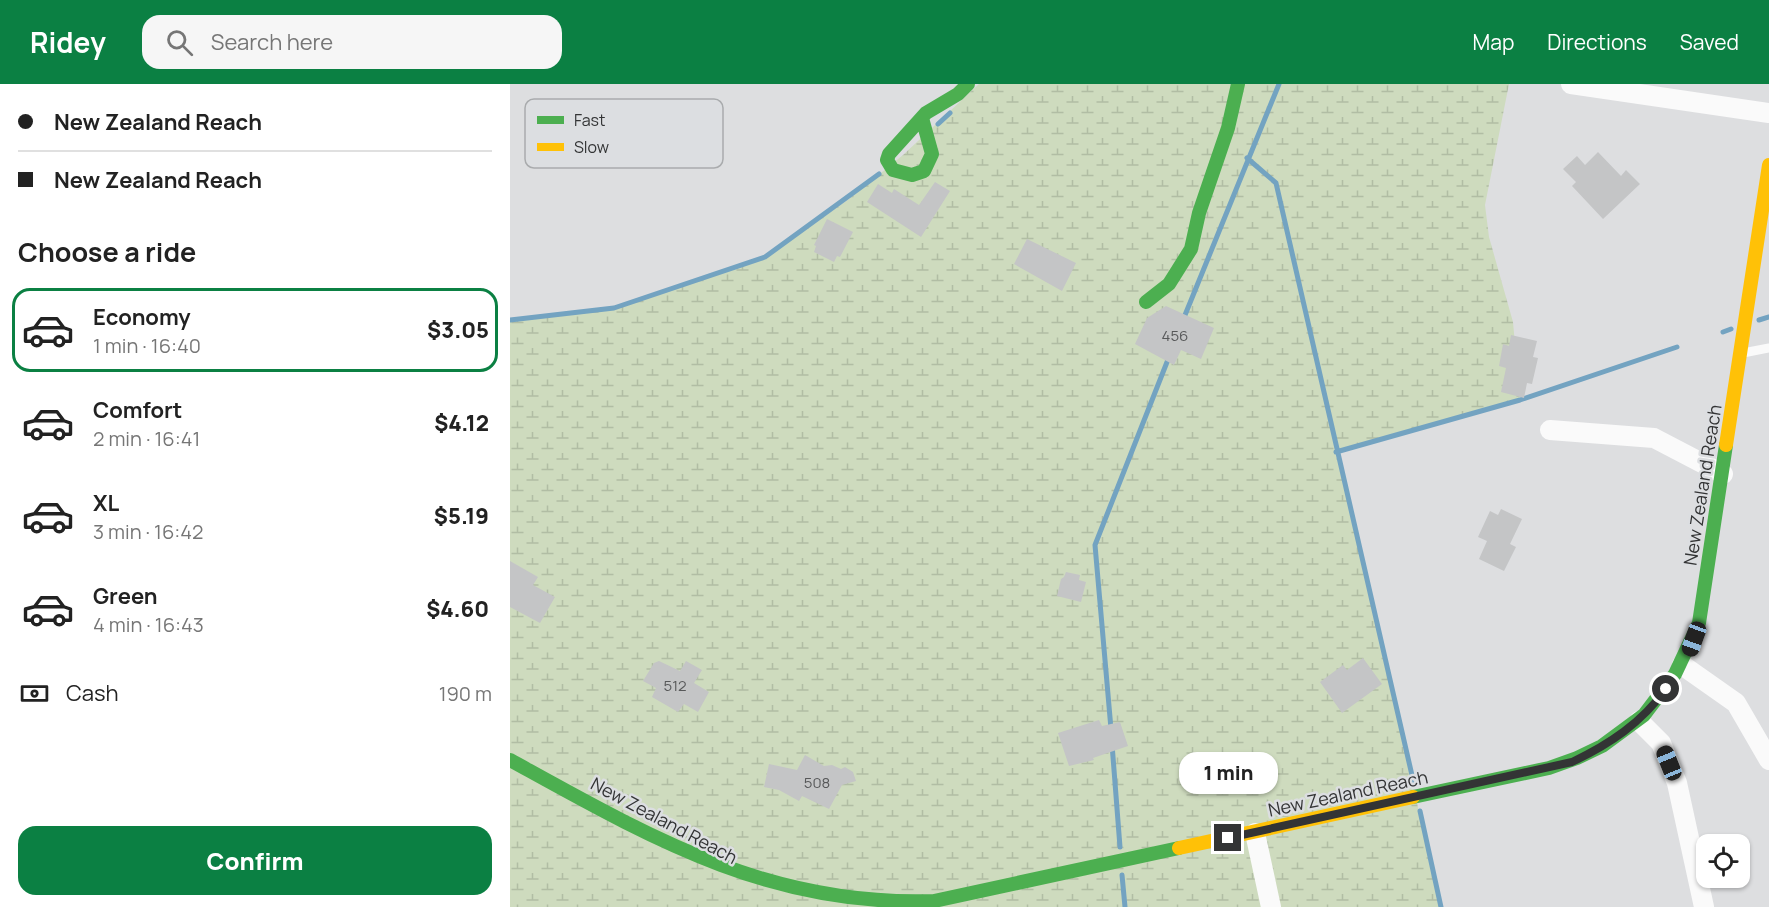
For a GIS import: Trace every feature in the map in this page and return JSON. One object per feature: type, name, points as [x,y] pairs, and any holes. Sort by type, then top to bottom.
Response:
[{"type":"street","points":[[922,118],[968,84]]},
{"type":"street","points":[[1146,302],[1169,284],[1191,249],[1199,213],[1228,128],[1238,84]]},
{"type":"street","points":[[1571,84],[1769,114]]},
{"type":"street","name":"New Zealand Reach","points":[[510,760],[717,872],[757,887],[806,900],[839,904],[900,906],[934,902],[1572,762],[1611,741],[1639,721],[1656,703],[1683,665],[1702,609],[1769,165]]},
{"type":"street","points":[[1550,430],[1654,438],[1723,474]]},
{"type":"street","points":[[1683,665],[1736,703],[1769,760]]},
{"type":"street","points":[[1639,721],[1661,743],[1677,783],[1704,907]]},
{"type":"street","points":[[1255,833],[1271,907]]},
{"type":"lane","points":[[1741,354],[1769,348]]},
{"type":"green space","points":[[979,84],[1509,84],[1485,205],[1489,237],[1513,322],[1520,400],[1336,453],[1441,907],[510,907],[510,319],[614,308],[765,257],[849,199],[903,155]]},
{"type":"building","points":[[1598,152],[1621,176],[1626,170],[1640,184],[1603,219],[1572,186],[1576,182],[1563,169],[1577,156],[1585,165]]},
{"type":"building","points":[[935,182],[950,191],[921,237],[867,202],[878,184],[892,193],[894,189],[919,205]]},
{"type":"building","points":[[827,219],[853,232],[840,257],[837,256],[834,262],[814,252],[816,246],[814,245]]},
{"type":"building","points":[[1027,239],[1076,263],[1062,291],[1014,264]]},
{"type":"building","points":[[1166,306],[1214,328],[1201,359],[1181,350],[1174,365],[1135,344],[1147,318]]},
{"type":"building","points":[[1511,335],[1537,341],[1533,357],[1538,358],[1532,384],[1527,383],[1524,398],[1501,392],[1506,368],[1499,366],[1503,344],[1509,346]]},
{"type":"building","points":[[1501,509],[1522,519],[1510,544],[1516,547],[1504,571],[1479,559],[1487,541],[1478,537],[1490,511],[1498,515]]},
{"type":"building","points":[[510,561],[538,577],[533,585],[555,597],[540,623],[510,607]]},
{"type":"building","points":[[1066,572],[1080,575],[1079,580],[1086,582],[1081,602],[1057,596],[1061,579]]},
{"type":"building","points":[[1363,658],[1382,684],[1342,713],[1320,682],[1343,665],[1347,670]]},
{"type":"building","points":[[659,661],[680,671],[686,661],[702,670],[694,683],[709,692],[698,712],[684,704],[678,712],[652,697],[656,688],[643,681],[654,663]]},
{"type":"building","points":[[1099,720],[1102,726],[1120,722],[1128,746],[1093,758],[1094,760],[1069,766],[1058,733]]},
{"type":"building","points":[[805,755],[824,766],[832,765],[841,769],[845,767],[853,772],[856,781],[842,785],[829,809],[802,796],[799,801],[779,790],[764,787],[769,764],[797,770]]},
{"type":"waterway","points":[[1183,320],[1279,84]]},
{"type":"waterway","points":[[938,124],[950,113]]},
{"type":"waterway","points":[[1247,158],[1276,183],[1414,784]]},
{"type":"waterway","points":[[510,320],[614,308],[765,257],[879,174]]},
{"type":"waterway","points":[[1759,320],[1769,317]]},
{"type":"waterway","points":[[1723,332],[1731,329]]},
{"type":"waterway","points":[[1336,452],[1520,400],[1677,347]]},
{"type":"waterway","points":[[1111,729],[1095,545],[1169,357]]},
{"type":"waterway","points":[[1112,744],[1120,847]]},
{"type":"waterway","points":[[1420,811],[1441,907]]},
{"type":"waterway","points":[[1122,875],[1125,907]]},
{"type":"traffic: fast","points":[[922,118],[932,154],[924,171],[912,175],[893,170],[887,160],[889,154],[926,113],[958,94],[968,84]]},
{"type":"traffic: fast","points":[[1146,302],[1169,284],[1191,249],[1199,213],[1228,128],[1238,84]]},
{"type":"traffic: fast","points":[[1413,797],[1549,768],[1602,746],[1644,715],[1675,674],[1699,623],[1726,445]]},
{"type":"traffic: fast","points":[[510,760],[611,815],[661,840],[712,861],[763,879],[817,892],[874,900],[934,901],[1179,848]]},
{"type":"traffic: slow","points":[[1726,445],[1769,165]]},
{"type":"traffic: slow","points":[[1179,848],[1413,797]]},
{"type":"route","points":[[1228,838],[1572,762],[1611,741],[1639,721],[1666,689]]}]
